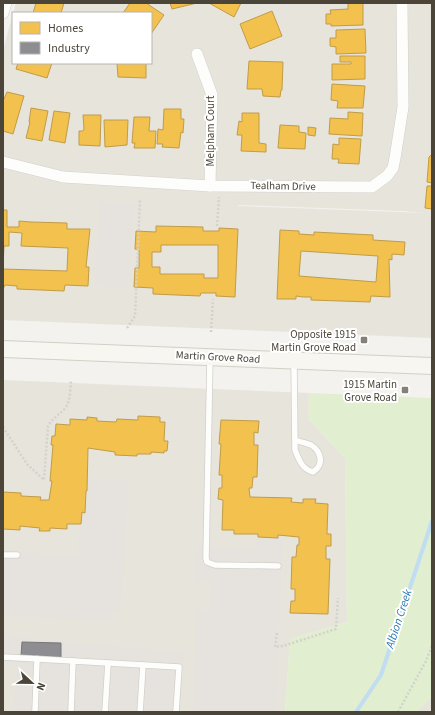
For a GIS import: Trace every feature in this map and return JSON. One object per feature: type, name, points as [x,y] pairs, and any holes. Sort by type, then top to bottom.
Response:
[{"type":"main road","name":"Martin Grove Road","points":[[3,349],[210,356],[432,366]]},
{"type":"street","points":[[3,13],[6,3]]},
{"type":"street","name":"Tealham Drive","points":[[3,162],[63,177],[215,186],[372,187],[387,176],[393,168],[403,107],[402,3]]},
{"type":"street","name":"Melpham Court","points":[[197,54],[212,95],[215,186]]},
{"type":"lane","points":[[210,356],[207,562],[215,565],[278,566]]},
{"type":"lane","points":[[294,360],[294,450],[299,461],[306,470],[313,472],[320,466],[321,459],[319,454],[312,446],[295,440]]},
{"type":"lane","points":[[3,555],[17,555]]},
{"type":"lane","points":[[3,657],[179,666],[176,712]]},
{"type":"lane","points":[[35,712],[37,659]]},
{"type":"lane","points":[[71,712],[73,661]]},
{"type":"lane","points":[[104,712],[108,663]]},
{"type":"lane","points":[[140,712],[142,665]]},
{"type":"path","points":[[215,186],[217,226]]},
{"type":"path","points":[[127,328],[135,316],[140,200]]},
{"type":"path","points":[[212,332],[213,299]]},
{"type":"path","points":[[3,427],[27,464],[44,480],[48,426],[52,419],[65,408],[69,401],[72,381]]},
{"type":"path","points":[[276,633],[275,647],[283,646],[336,629],[338,598]]},
{"type":"path","points":[[398,712],[426,661],[432,646]]},
{"type":"shaded area","points":[[16,3],[432,3],[432,338],[3,320],[3,50],[12,18],[12,64],[152,64],[152,12],[13,12]],"holes":[[[238,205],[402,211],[426,213]]]},
{"type":"shaded area","points":[[100,202],[134,204],[128,288],[95,286]]},
{"type":"shaded area","points":[[3,380],[309,393],[308,419],[345,458],[347,622],[290,639],[285,712],[3,712]]},
{"type":"shaded area","points":[[83,478],[129,481],[120,610],[113,610],[113,622],[3,615],[3,551],[78,556]]},
{"type":"shaded area","points":[[256,538],[283,539],[276,712],[193,712],[197,609],[210,610],[211,582],[195,581],[197,547],[255,549]]},
{"type":"shaded area","points":[[3,636],[184,652],[179,712],[13,712],[18,664],[3,662]]},
{"type":"shaded area","points":[[432,696],[432,712],[416,712]]},
{"type":"green space","points":[[309,393],[432,398],[432,696],[416,712],[285,712],[290,639],[347,622],[345,458],[308,419]]},
{"type":"building: Homes","points":[[36,3],[64,3],[61,12],[33,12]]},
{"type":"building: Homes","points":[[130,3],[146,3],[164,15],[152,33],[152,12],[124,12]]},
{"type":"building: Homes","points":[[170,3],[197,3],[172,9]]},
{"type":"building: Homes","points":[[209,3],[241,3],[234,17]]},
{"type":"building: Homes","points":[[348,3],[363,3],[363,25],[331,26],[331,24],[326,24],[326,14],[331,14],[330,10],[348,9]]},
{"type":"building: Homes","points":[[272,11],[282,36],[250,49],[240,24]]},
{"type":"building: Homes","points":[[365,29],[366,53],[336,54],[336,47],[330,46],[330,38],[336,38],[336,30]]},
{"type":"building: Homes","points":[[340,56],[365,56],[365,79],[332,80],[332,64],[351,64],[351,62],[340,62]]},
{"type":"building: Homes","points":[[249,61],[283,62],[282,90],[280,97],[263,96],[262,89],[247,89]]},
{"type":"building: Homes","points":[[18,64],[52,64],[47,78],[16,69]]},
{"type":"building: Homes","points":[[117,64],[146,64],[146,78],[118,77]]},
{"type":"building: Homes","points":[[332,84],[365,86],[363,108],[337,108],[338,101],[331,100]]},
{"type":"building: Homes","points":[[7,92],[24,96],[13,134],[3,131],[3,101]]},
{"type":"building: Homes","points":[[31,108],[48,111],[42,141],[26,138],[30,122]]},
{"type":"building: Homes","points":[[164,109],[181,109],[181,119],[184,119],[183,133],[181,132],[179,148],[162,147],[163,144],[157,144],[158,129],[163,130]]},
{"type":"building: Homes","points":[[54,111],[70,113],[65,143],[49,140]]},
{"type":"building: Homes","points":[[348,112],[363,113],[362,136],[329,134],[330,118],[348,119]]},
{"type":"building: Homes","points":[[242,113],[259,113],[259,143],[266,144],[266,152],[241,151],[242,135],[237,135],[239,121],[242,122]]},
{"type":"building: Homes","points":[[83,115],[101,115],[100,146],[79,145],[79,131],[83,131],[84,129]]},
{"type":"building: Homes","points":[[134,117],[150,117],[149,131],[156,131],[155,148],[134,148],[135,143],[132,143]]},
{"type":"building: Homes","points":[[104,120],[128,120],[127,145],[105,147]]},
{"type":"building: Homes","points":[[280,125],[299,126],[299,132],[306,133],[305,149],[278,148]]},
{"type":"building: Homes","points":[[308,127],[316,128],[315,136],[308,135]]},
{"type":"building: Homes","points":[[339,138],[361,139],[359,164],[338,163],[339,159],[332,159],[333,144],[339,145]]},
{"type":"building: Homes","points":[[431,155],[432,183],[427,182],[429,157]]},
{"type":"building: Homes","points":[[427,186],[432,186],[432,209],[425,208]]},
{"type":"building: Homes","points":[[3,210],[7,210],[7,227],[19,227],[19,221],[67,223],[67,229],[90,229],[86,267],[89,267],[88,286],[65,285],[64,291],[17,289],[17,286],[5,285],[3,289]],"holes":[[[9,232],[22,233],[21,246],[68,248],[67,271],[3,269],[4,246],[9,246]]]},
{"type":"building: Homes","points":[[156,226],[203,227],[203,231],[219,231],[219,228],[238,229],[235,297],[216,296],[216,293],[201,293],[200,296],[153,294],[153,288],[134,287],[135,268],[139,268],[139,250],[135,249],[136,231],[156,232]],"holes":[[[161,245],[218,245],[218,278],[204,278],[204,274],[160,274],[160,267],[152,267],[152,252],[161,252]]]},
{"type":"building: Homes","points":[[280,230],[299,231],[299,234],[314,235],[314,232],[373,235],[373,240],[405,242],[404,255],[392,254],[392,260],[389,259],[390,297],[371,296],[370,302],[311,300],[311,297],[296,296],[296,299],[277,299]],"holes":[[[301,251],[378,256],[376,282],[299,276]]]},
{"type":"building: Homes","points":[[138,416],[160,417],[160,422],[165,422],[164,441],[168,441],[167,451],[164,451],[164,453],[151,452],[151,454],[137,454],[137,456],[115,455],[115,452],[88,448],[85,513],[82,512],[81,524],[67,524],[67,529],[50,528],[50,531],[39,531],[40,528],[20,526],[20,530],[3,529],[3,492],[21,493],[21,496],[41,497],[40,500],[49,500],[52,481],[50,481],[53,445],[51,445],[52,436],[55,436],[56,424],[70,425],[70,419],[87,420],[87,417],[97,418],[97,421],[116,422],[117,419],[138,420]]},
{"type":"building: Homes","points":[[221,420],[259,421],[258,433],[254,432],[254,445],[258,445],[257,477],[253,477],[252,488],[249,488],[250,497],[292,498],[291,502],[303,503],[303,499],[316,499],[315,503],[328,504],[327,534],[331,534],[331,546],[326,546],[326,559],[330,559],[328,614],[290,613],[291,601],[295,601],[295,589],[291,589],[292,557],[296,557],[299,537],[278,535],[278,538],[258,537],[258,534],[234,534],[234,530],[222,530],[223,500],[218,499],[219,488],[222,488],[222,475],[219,475]]},
{"type":"building: Industry","points":[[22,642],[61,643],[61,657],[21,655]]},
{"type":"waterway","name":"Albion Creek","points":[[356,712],[381,675],[432,521]]},
{"type":"place","name":"Opposite 1915 Martin Grove Road","points":[[364,340]]},
{"type":"place","name":"1915 Martin Grove Road","points":[[405,390]]}]
